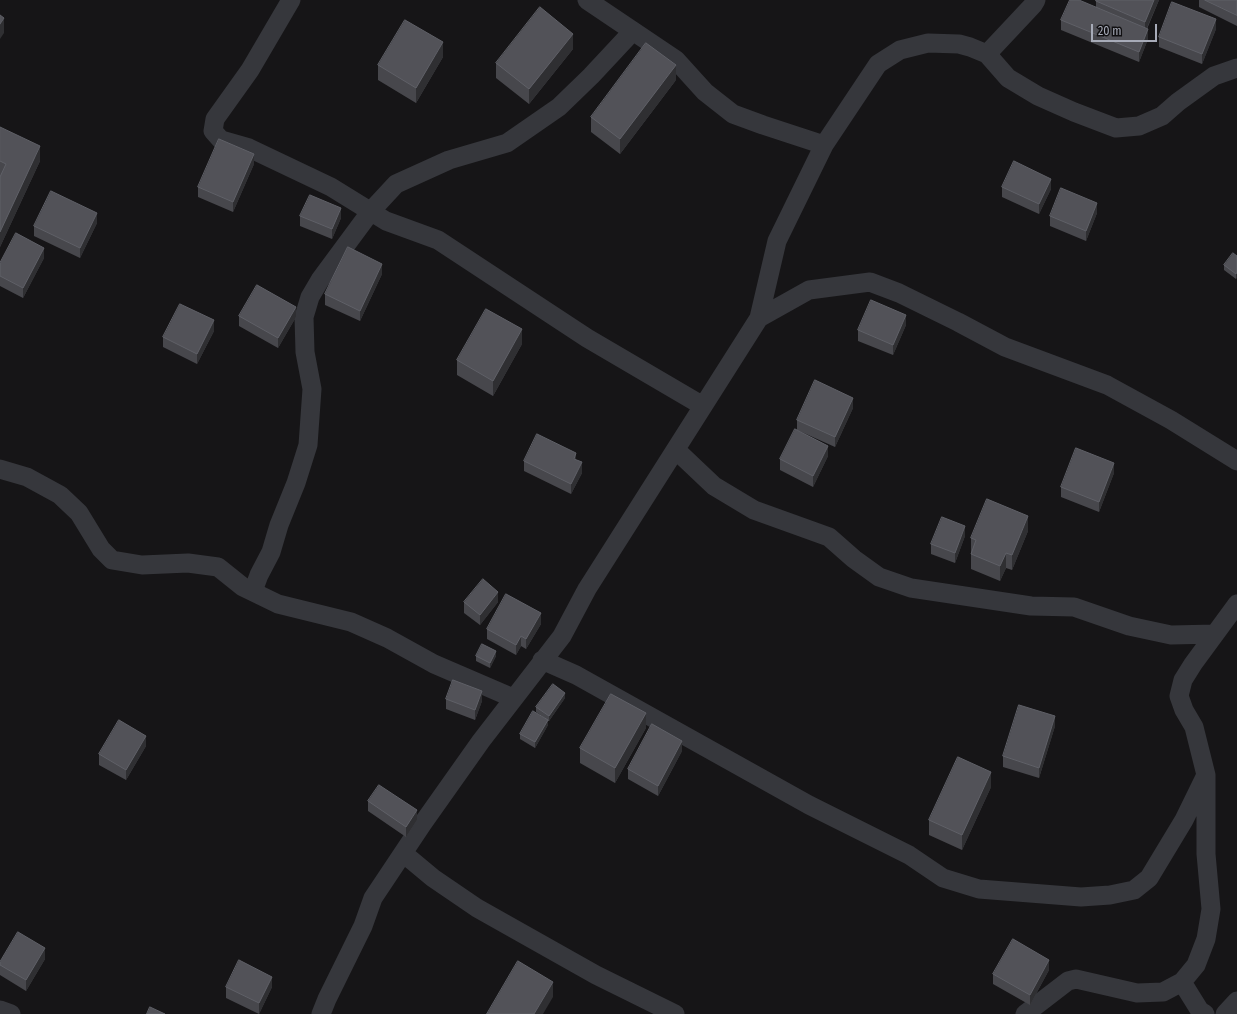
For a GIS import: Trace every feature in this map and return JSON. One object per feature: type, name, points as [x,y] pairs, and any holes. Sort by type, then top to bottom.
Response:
[{"type":"street","points":[[291,0],[250,70],[215,119],[213,130],[221,140],[249,148],[331,187],[386,221],[438,240],[587,338],[703,406]]},
{"type":"street","points":[[587,0],[676,60],[705,92],[733,114],[824,145]]},
{"type":"street","points":[[986,54],[1036,0]]},
{"type":"street","points":[[253,592],[259,575],[271,552],[279,525],[296,483],[308,445],[312,389],[305,352],[304,317],[310,297],[320,280],[371,211],[396,184],[449,160],[507,143],[559,107],[591,76],[633,31]]},
{"type":"street","points":[[321,1014],[363,926],[373,898],[481,741],[562,636],[587,589],[759,318],[776,241],[824,145],[878,64],[900,50],[928,43],[970,46],[986,54],[1008,78],[1038,96],[1116,128],[1139,126],[1162,116],[1178,102],[1214,76],[1237,68]]},
{"type":"street","points":[[759,318],[809,290],[870,282],[899,293],[945,315],[1005,347],[1107,385],[1171,420],[1237,461]]},
{"type":"street","points":[[676,450],[714,486],[754,510],[829,537],[854,559],[879,577],[910,588],[1031,606],[1074,608],[1129,626],[1172,635],[1215,634]]},
{"type":"street","points":[[0,469],[27,477],[60,495],[79,513],[101,549],[112,560],[142,565],[188,563],[218,567],[243,587],[278,604],[351,622],[387,638],[434,664],[513,698]]},
{"type":"street","points":[[1025,1014],[1068,980],[1076,979],[1137,993],[1163,992],[1182,982],[1196,965],[1206,939],[1211,909],[1206,854],[1206,775],[1194,727],[1178,696],[1183,680],[1193,664],[1237,604]]},
{"type":"street","points":[[542,660],[576,675],[809,805],[909,855],[943,878],[979,889],[1081,897],[1110,895],[1134,890],[1149,878],[1184,820],[1206,775]]},
{"type":"street","points":[[403,853],[433,878],[477,908],[596,976],[675,1014]]},
{"type":"street","points":[[1182,982],[1200,1011],[1205,1014]]},
{"type":"street","points":[[1225,1014],[1237,1002]]},
{"type":"street","points":[[0,1010],[11,1014]]},
{"type":"building","points":[[1070,0],[1079,0],[1148,29],[1139,52],[1061,20]]},
{"type":"building","points":[[1096,0],[1154,0],[1145,22]]},
{"type":"building","points":[[1205,0],[1237,0],[1237,15]]},
{"type":"building","points":[[1172,2],[1216,19],[1202,54],[1159,37]]},
{"type":"building","points":[[540,7],[573,34],[529,89],[496,63]]},
{"type":"building","points":[[0,15],[4,18],[0,24]]},
{"type":"building","points":[[405,20],[443,42],[416,88],[378,65]]},
{"type":"building","points":[[646,43],[676,65],[620,139],[591,117]]},
{"type":"building","points":[[0,127],[40,146],[0,232],[0,177],[6,164],[0,161]]},
{"type":"building","points":[[219,139],[254,154],[233,202],[198,187]]},
{"type":"building","points":[[1014,161],[1051,179],[1039,204],[1002,187]]},
{"type":"building","points":[[1061,188],[1097,203],[1086,231],[1050,216]]},
{"type":"building","points":[[51,191],[97,213],[80,248],[34,226]]},
{"type":"building","points":[[310,195],[341,208],[332,229],[300,216]]},
{"type":"building","points":[[16,233],[44,248],[23,288],[0,276],[0,263]]},
{"type":"building","points":[[348,247],[382,264],[360,311],[325,294]]},
{"type":"building","points":[[1233,253],[1237,256],[1236,274],[1224,265]]},
{"type":"building","points":[[257,285],[296,307],[278,338],[239,316]]},
{"type":"building","points":[[871,300],[906,315],[893,345],[858,330]]},
{"type":"building","points":[[180,304],[214,320],[197,354],[163,337]]},
{"type":"building","points":[[486,309],[522,329],[493,381],[457,360]]},
{"type":"building","points":[[815,380],[853,398],[835,437],[797,420]]},
{"type":"building","points":[[795,429],[828,446],[813,476],[780,459]]},
{"type":"building","points":[[537,434],[576,453],[574,459],[582,462],[571,484],[524,461]]},
{"type":"building","points":[[1076,448],[1114,463],[1099,502],[1061,487]]},
{"type":"building","points":[[987,499],[1028,516],[1012,555],[1006,553],[1000,566],[971,554],[976,540],[971,538]]},
{"type":"building","points":[[942,517],[965,526],[955,553],[931,544]]},
{"type":"building","points":[[483,579],[498,592],[480,615],[464,602]]},
{"type":"building","points":[[506,594],[541,613],[526,639],[521,636],[516,645],[487,629]]},
{"type":"building","points":[[482,644],[496,651],[490,663],[476,656]]},
{"type":"building","points":[[453,680],[482,691],[475,710],[446,699]]},
{"type":"building","points":[[553,684],[565,693],[549,716],[536,707]]},
{"type":"building","points":[[611,694],[646,713],[615,768],[580,748]]},
{"type":"building","points":[[1019,705],[1055,716],[1039,768],[1003,756]]},
{"type":"building","points":[[533,711],[548,720],[535,742],[520,734]]},
{"type":"building","points":[[119,720],[146,736],[126,770],[99,754]]},
{"type":"building","points":[[652,724],[682,741],[658,786],[628,769]]},
{"type":"building","points":[[958,757],[991,772],[962,835],[929,820]]},
{"type":"building","points":[[379,785],[417,810],[406,827],[368,801]]},
{"type":"building","points":[[18,932],[45,948],[26,980],[0,965],[0,962]]},
{"type":"building","points":[[1013,939],[1049,960],[1030,995],[993,974]]},
{"type":"building","points":[[239,960],[272,977],[259,1003],[226,987]]},
{"type":"building","points":[[518,961],[553,982],[534,1014],[487,1014]]},
{"type":"building","points":[[150,1007],[165,1014],[147,1014]]}]
